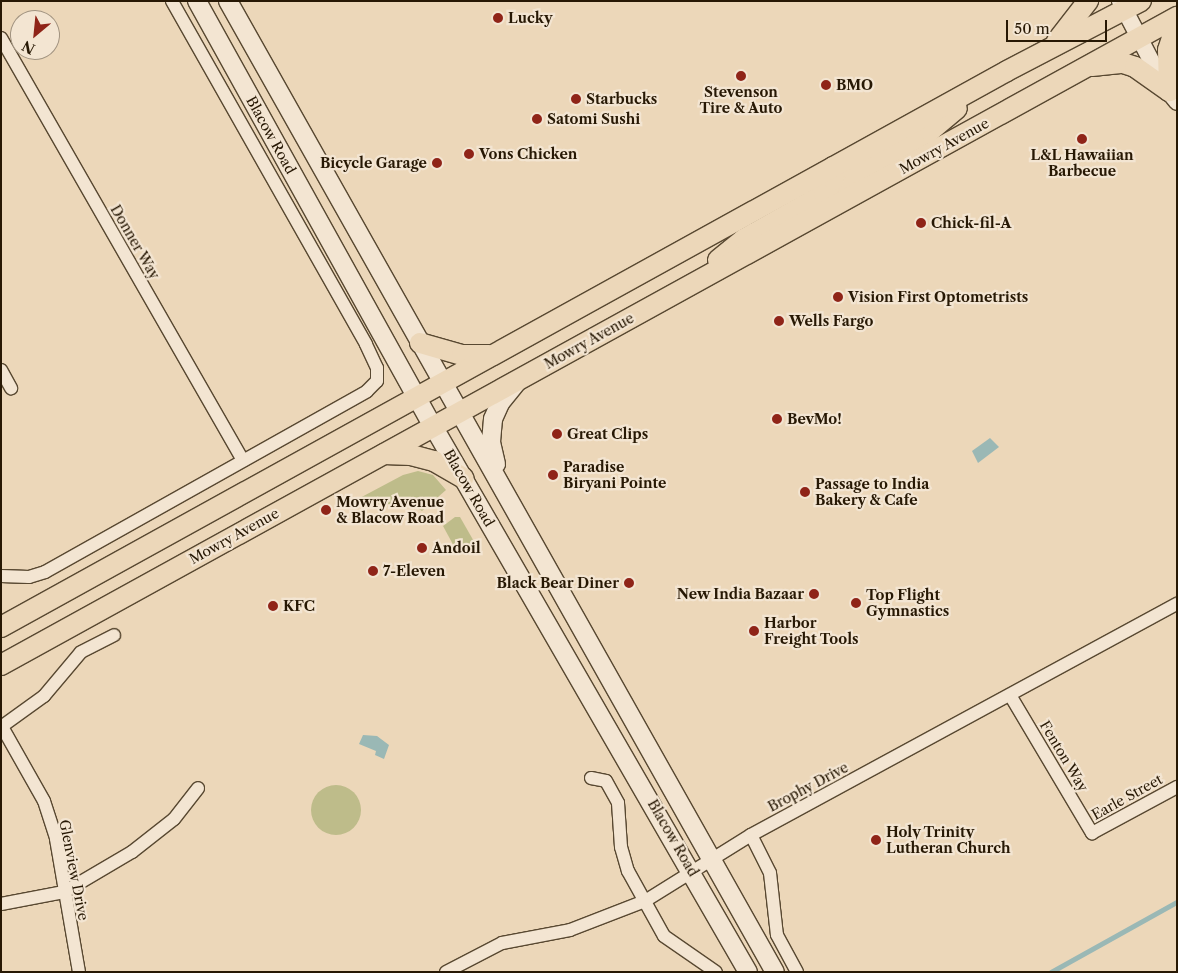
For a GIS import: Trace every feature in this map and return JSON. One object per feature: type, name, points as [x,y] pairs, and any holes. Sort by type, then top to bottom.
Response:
[{"type":"main road","name":"Blacow Road","points":[[197,1],[416,397],[692,870],[748,972]]},
{"type":"main road","name":"Blacow Road","points":[[228,1],[459,412],[713,857],[775,972]]},
{"type":"main road","points":[[1052,47],[1088,1]]},
{"type":"main road","points":[[1,627],[1128,4]]},
{"type":"main road","name":"Mowry Avenue","points":[[1,665],[677,292],[834,208],[1085,66],[1177,17]]},
{"type":"main road","points":[[1173,97],[1168,50],[1177,23]]},
{"type":"main road","points":[[1085,66],[1123,64],[1135,67],[1173,97]]},
{"type":"main road","points":[[834,208],[832,201],[835,194],[854,173],[930,131],[984,83]]},
{"type":"main road","points":[[677,292],[744,239],[824,194],[834,180],[833,167]]},
{"type":"main road","points":[[420,343],[462,355],[491,355]]},
{"type":"main road","points":[[508,497],[492,450],[491,430],[500,404],[521,378]]},
{"type":"main road","points":[[382,454],[411,455],[434,461],[463,478]]},
{"type":"street","name":"Blacow Road","points":[[172,1],[366,344],[377,368],[377,381],[367,391],[243,461]]},
{"type":"street","points":[[1128,4],[1138,37],[1173,97]]},
{"type":"street","name":"Donner Way","points":[[1,38],[243,461]]},
{"type":"street","points":[[1,370],[11,388]]},
{"type":"street","points":[[1,576],[29,577],[45,572],[243,461]]},
{"type":"street","name":"Brophy Drive","points":[[446,972],[502,942],[570,930],[645,901],[713,857],[752,835],[1177,604]]},
{"type":"street","points":[[2,727],[44,696],[81,652],[114,635]]},
{"type":"street","name":"Fenton Way","points":[[1010,695],[1092,833]]},
{"type":"street","name":"Glenview Drive","points":[[2,727],[44,801],[56,839],[79,972]]},
{"type":"street","points":[[591,778],[606,781],[618,803],[621,847],[628,871],[664,936],[716,972]]},
{"type":"street","name":"Earle Street","points":[[1092,833],[1177,787]]},
{"type":"street","points":[[1,904],[64,892],[132,852],[174,819],[198,788]]},
{"type":"street","points":[[752,835],[770,873],[776,935],[797,972]]},
{"type":"shaded area","points":[[418,471],[433,475],[446,490],[422,511],[411,504],[359,505],[356,500],[403,475]]},
{"type":"shaded area","points":[[455,517],[460,517],[480,552],[472,555],[456,550],[443,526]]},
{"type":"shaded area","points":[[336,785],[345,787],[356,796],[361,810],[359,819],[350,830],[336,835],[327,833],[316,824],[311,810],[313,801],[322,790]]},
{"type":"water","points":[[990,438],[999,447],[978,463],[972,451]]},
{"type":"water","points":[[363,735],[377,736],[389,745],[384,759],[375,755],[376,751],[359,744]]},
{"type":"waterway","points":[[1051,972],[1177,902]]},
{"type":"place","name":"Lucky","points":[[498,18]]},
{"type":"place","name":"Stevenson Tire & Auto","points":[[741,76]]},
{"type":"place","name":"BMO","points":[[826,85]]},
{"type":"place","name":"Starbucks","points":[[576,99]]},
{"type":"place","name":"Satomi Sushi","points":[[537,119]]},
{"type":"place","name":"L&L Hawaiian Barbecue","points":[[1082,139]]},
{"type":"place","name":"Vons Chicken","points":[[469,154]]},
{"type":"place","name":"Bicycle Garage","points":[[437,163]]},
{"type":"place","name":"Chick-fil-A","points":[[921,223]]},
{"type":"place","name":"Vision First Optometrists","points":[[838,297]]},
{"type":"place","name":"Wells Fargo","points":[[779,321]]},
{"type":"place","name":"BevMo!","points":[[777,419]]},
{"type":"place","name":"Great Clips","points":[[557,434]]},
{"type":"place","name":"Paradise Biryani Pointe","points":[[553,475]]},
{"type":"place","name":"Passage to India Bakery & Cafe","points":[[805,492]]},
{"type":"place","name":"Mowry Avenue & Blacow Road","points":[[326,510]]},
{"type":"place","name":"Andoil","points":[[422,548]]},
{"type":"place","name":"7-Eleven","points":[[373,571]]},
{"type":"place","name":"Black Bear Diner","points":[[629,583]]},
{"type":"place","name":"New India Bazaar","points":[[814,594]]},
{"type":"place","name":"Top Flight Gymnastics","points":[[856,603]]},
{"type":"place","name":"KFC","points":[[273,606]]},
{"type":"place","name":"Harbor Freight Tools","points":[[754,631]]},
{"type":"place","name":"Holy Trinity Lutheran Church","points":[[876,840]]}]
